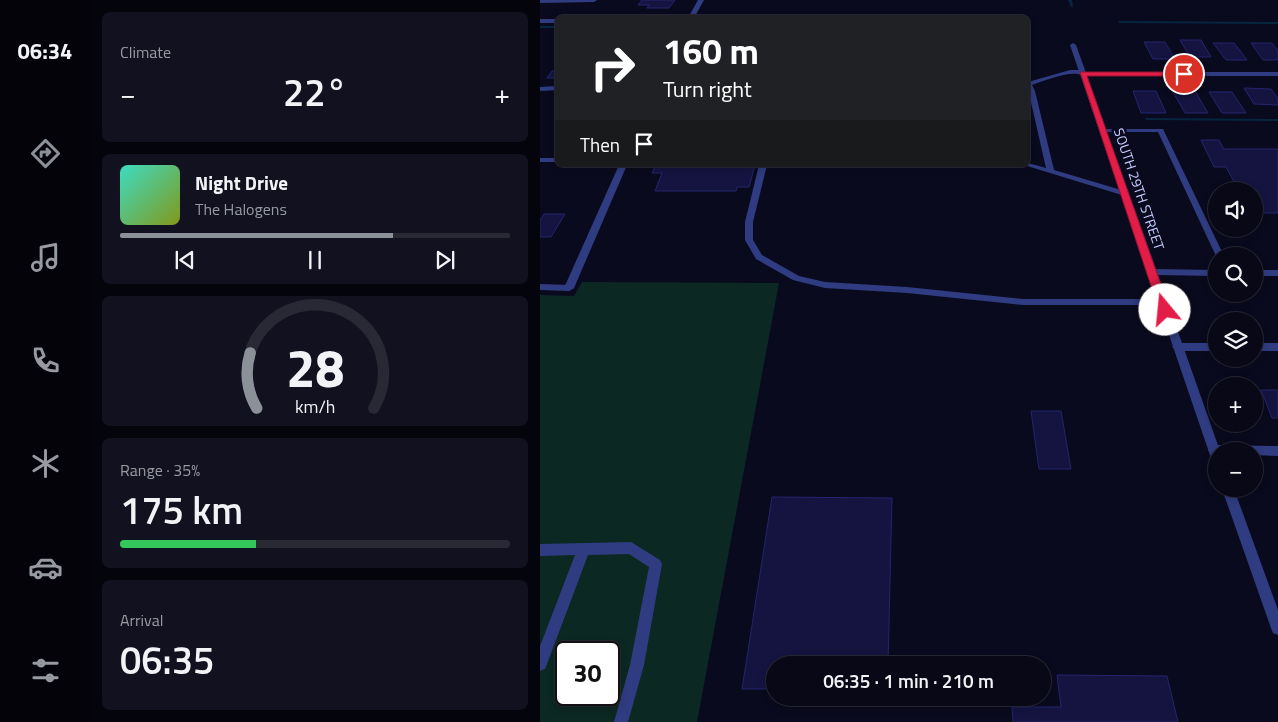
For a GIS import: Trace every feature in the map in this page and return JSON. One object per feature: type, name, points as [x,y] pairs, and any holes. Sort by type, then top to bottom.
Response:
[{"type":"street","points":[[540,2],[594,0]]},
{"type":"street","points":[[694,15],[701,0]]},
{"type":"street","points":[[540,21],[555,21]]},
{"type":"street","name":"SOUTH 29TH STREET","points":[[1073,45],[1211,442]]},
{"type":"street","points":[[1030,83],[1070,72],[1278,74]]},
{"type":"street","points":[[540,89],[555,88]]},
{"type":"street","points":[[1030,88],[1050,171]]},
{"type":"street","points":[[1103,130],[1161,130],[1216,247]]},
{"type":"street","points":[[540,160],[555,160]]},
{"type":"street","points":[[1030,166],[1125,194]]},
{"type":"street","points":[[540,287],[569,288],[622,167]]},
{"type":"street","points":[[763,167],[749,222],[749,240],[759,257],[796,278],[825,285],[907,290],[1022,302],[1162,302]]},
{"type":"street","points":[[1153,272],[1208,273]]},
{"type":"street","points":[[1263,273],[1278,274]]},
{"type":"street","points":[[1178,346],[1208,346]]},
{"type":"street","points":[[1263,347],[1278,347]]},
{"type":"street","points":[[1263,451],[1278,450]]},
{"type":"street","points":[[1231,497],[1278,628]]},
{"type":"street","points":[[540,550],[631,548],[656,564],[637,665],[621,722]]},
{"type":"street","points":[[540,664],[584,549]]},
{"type":"green space","points":[[582,282],[779,283],[697,722],[540,722],[540,295],[574,296]]},
{"type":"building","points":[[642,0],[675,0],[669,8],[647,8],[649,5],[638,5]]},
{"type":"building","points":[[1180,40],[1201,40],[1211,57],[1190,57]]},
{"type":"building","points":[[1144,42],[1165,42],[1175,59],[1153,59]]},
{"type":"building","points":[[1213,43],[1234,43],[1247,60],[1226,60]]},
{"type":"building","points":[[1251,43],[1272,43],[1278,51],[1278,60],[1263,60]]},
{"type":"building","points":[[552,71],[555,71],[555,78],[547,78]]},
{"type":"building","points":[[1244,88],[1271,89],[1278,99],[1278,105],[1254,104]]},
{"type":"building","points":[[1133,91],[1156,91],[1166,113],[1141,113]]},
{"type":"building","points":[[1195,91],[1208,113],[1185,113],[1173,92]]},
{"type":"building","points":[[1209,92],[1232,92],[1246,113],[1222,113]]},
{"type":"building","points":[[1201,140],[1219,140],[1224,149],[1278,149],[1278,213],[1263,213],[1263,182],[1234,182],[1226,167],[1214,167]]},
{"type":"building","points":[[655,167],[754,167],[749,187],[737,187],[736,191],[655,191],[662,173],[652,173]]},
{"type":"building","points":[[544,214],[565,214],[551,237],[540,237],[540,220]]},
{"type":"building","points":[[1263,390],[1278,390],[1278,418],[1272,418],[1263,395]]},
{"type":"building","points":[[1031,411],[1061,411],[1071,469],[1039,469]]},
{"type":"building","points":[[772,497],[892,498],[888,656],[766,656],[766,689],[742,689]]},
{"type":"building","points":[[1057,675],[1167,676],[1178,722],[1013,722],[1012,707],[1061,707]]},
{"type":"waterway","points":[[1070,0],[1072,6]]},
{"type":"waterway","points":[[1120,22],[1278,23]]},
{"type":"waterway","points":[[540,27],[555,27]]},
{"type":"waterway","points":[[1147,119],[1278,120]]},
{"type":"route","points":[[1165,310],[1083,74],[1184,74]]}]
